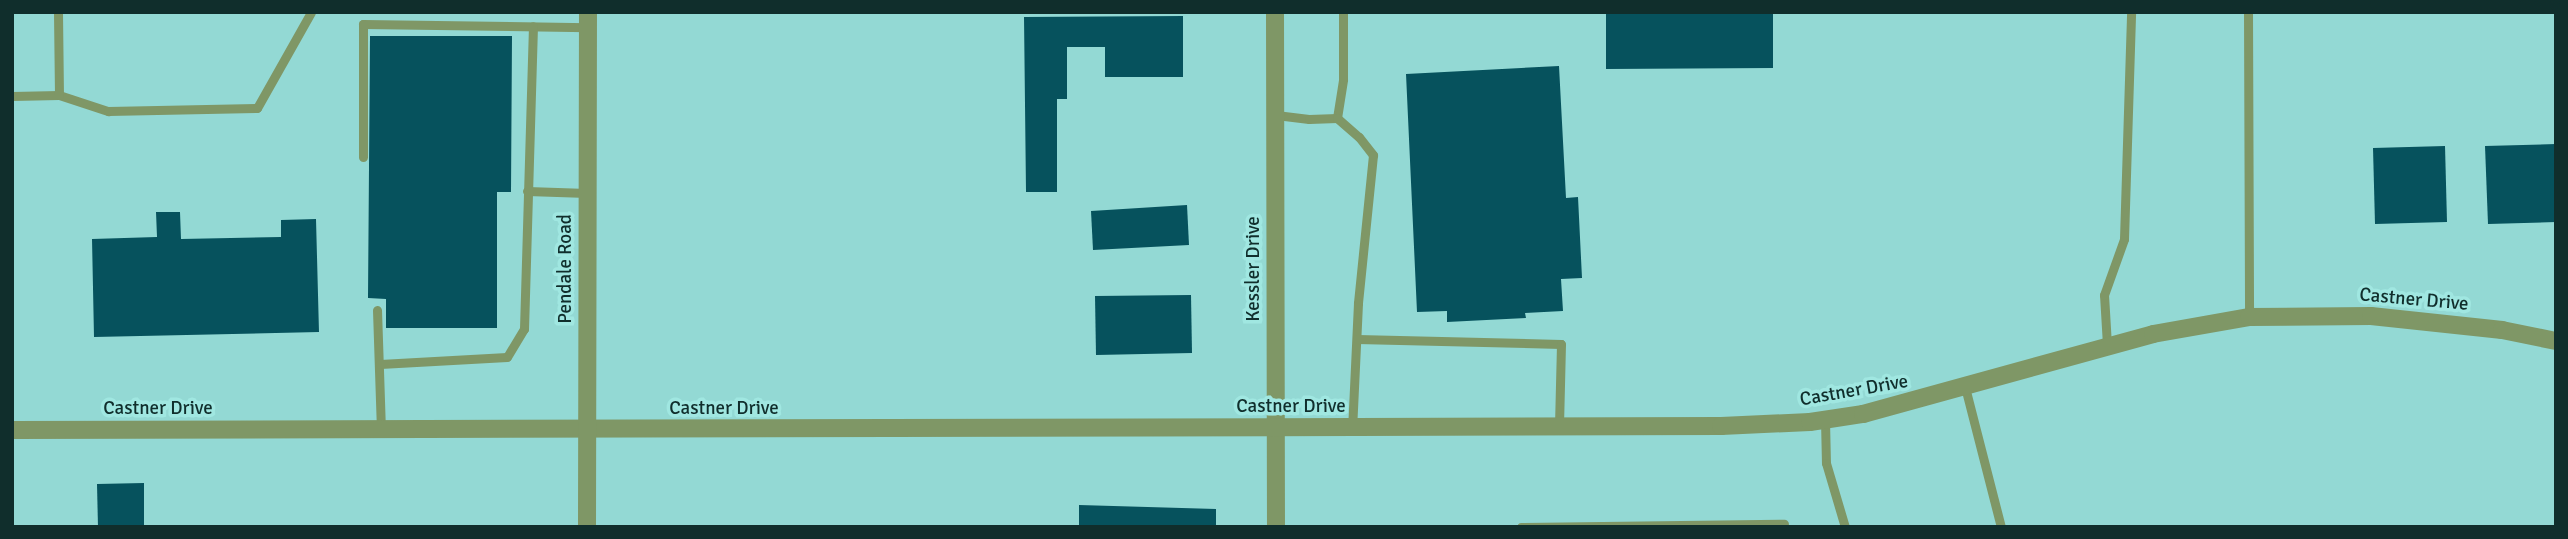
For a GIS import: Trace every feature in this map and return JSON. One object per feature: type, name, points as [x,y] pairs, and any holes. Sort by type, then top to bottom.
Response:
[{"type":"street","name":"Kessler Drive","points":[[1275,12],[1276,527]]},
{"type":"street","name":"Pendale Road","points":[[587,527],[588,20]]},
{"type":"street","name":"Castner Drive","points":[[12,430],[1721,426],[1825,420],[1891,408],[2108,345],[2249,317],[2371,316],[2502,330],[2556,341]]},
{"type":"lane","points":[[58,12],[59,95]]},
{"type":"lane","points":[[12,96],[59,95],[108,111],[257,108],[311,12]]},
{"type":"lane","points":[[1337,118],[1343,79],[1343,12]]},
{"type":"lane","points":[[2108,345],[2104,295],[2124,239],[2131,12]]},
{"type":"lane","points":[[2248,12],[2249,317]]},
{"type":"lane","points":[[363,157],[363,24],[533,26],[588,20]]},
{"type":"lane","points":[[380,364],[507,357],[524,329],[533,26]]},
{"type":"lane","points":[[1276,115],[1308,119],[1337,118],[1359,137],[1373,155],[1352,428]]},
{"type":"lane","points":[[527,191],[587,193]]},
{"type":"lane","points":[[377,310],[381,430]]},
{"type":"lane","points":[[1357,339],[1561,344],[1559,426]]},
{"type":"lane","points":[[1965,387],[2001,527]]},
{"type":"lane","points":[[1825,420],[1826,463],[1845,527]]},
{"type":"lane","points":[[1521,527],[1784,524]]},
{"type":"building","points":[[1606,12],[1773,12],[1773,68],[1606,69]]},
{"type":"building","points":[[1183,16],[1183,77],[1105,77],[1105,47],[1067,47],[1067,99],[1057,99],[1057,192],[1026,192],[1024,17]]},
{"type":"building","points":[[370,36],[512,36],[511,192],[497,192],[497,328],[386,328],[386,299],[368,298]]},
{"type":"building","points":[[1559,66],[1566,198],[1578,197],[1582,278],[1561,279],[1563,311],[1525,313],[1526,318],[1447,322],[1447,311],[1417,312],[1406,74]]},
{"type":"building","points":[[2556,144],[2556,222],[2488,224],[2485,146]]},
{"type":"building","points":[[2445,146],[2447,222],[2375,224],[2373,148]]},
{"type":"building","points":[[1187,205],[1189,245],[1093,250],[1091,211]]},
{"type":"building","points":[[156,212],[180,212],[181,239],[281,237],[281,220],[316,219],[319,332],[94,337],[92,239],[157,237]]},
{"type":"building","points":[[1191,295],[1192,353],[1096,355],[1095,296]]},
{"type":"building","points":[[144,483],[144,527],[98,527],[97,484]]},
{"type":"building","points":[[1079,505],[1216,509],[1216,527],[1079,527]]}]
